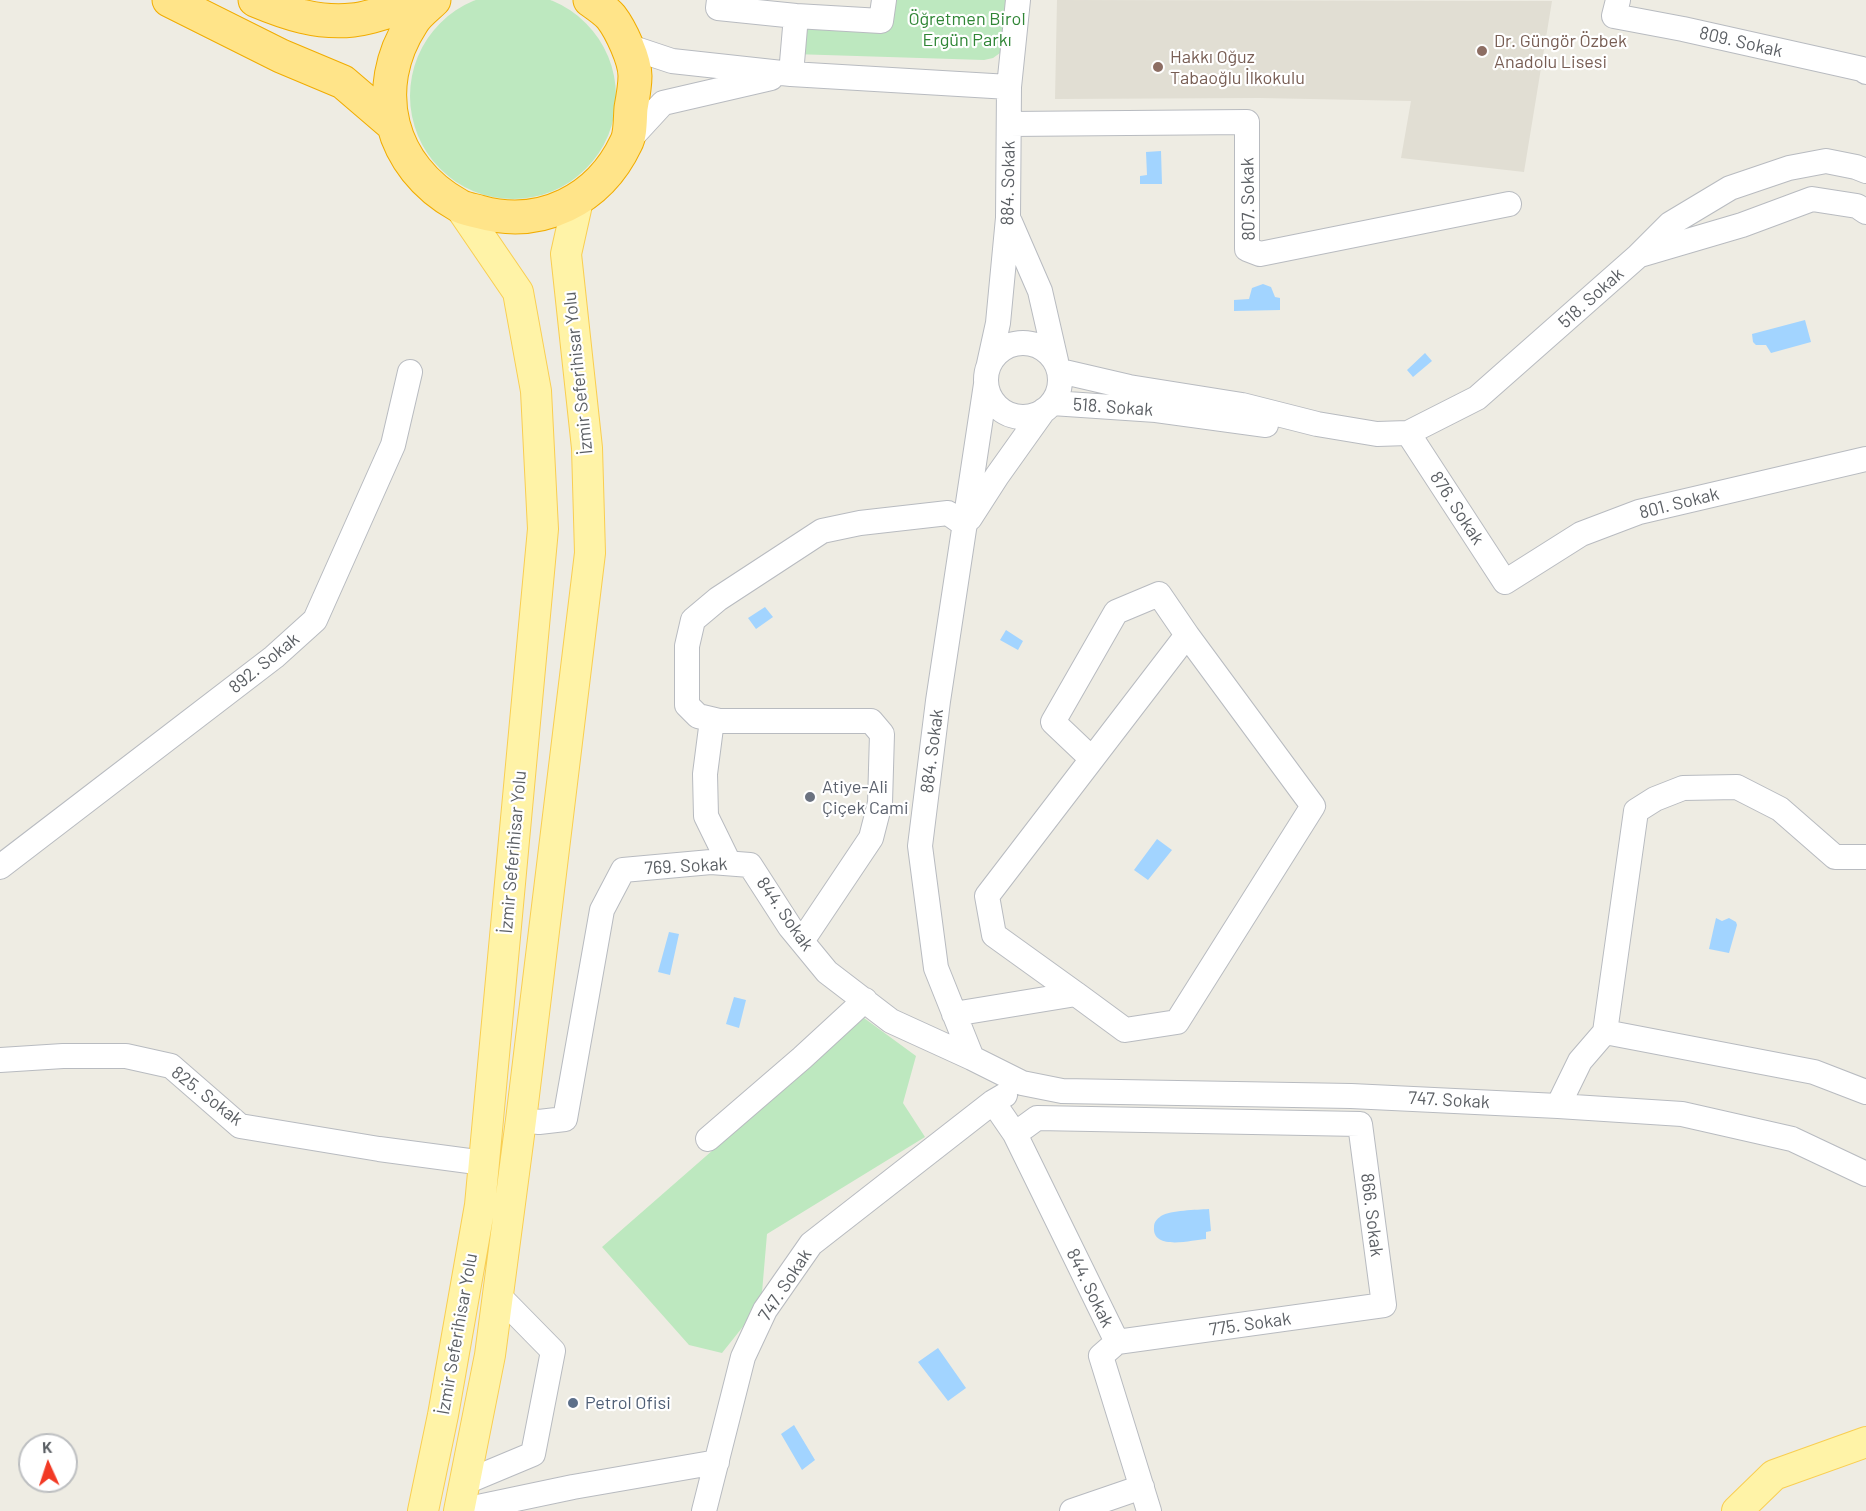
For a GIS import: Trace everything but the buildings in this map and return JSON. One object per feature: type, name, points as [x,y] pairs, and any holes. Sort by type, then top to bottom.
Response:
[{"type":"highway","points":[[169,0],[281,56],[343,82],[392,124]]},
{"type":"highway","points":[[255,0],[286,13],[320,20],[354,20],[424,0]]},
{"type":"highway","points":[[434,0],[413,21],[396,53],[388,88],[392,124],[406,158],[429,187],[460,207],[500,218],[540,215],[578,200],[608,174],[628,141],[635,74],[627,46],[603,6]]},
{"type":"main road","name":"İzmir Seferihisar Yolu","points":[[459,1511],[490,1355],[590,553],[587,448],[566,254],[578,200]]},
{"type":"main road","name":"İzmir Seferihisar Yolu","points":[[423,1511],[480,1205],[543,529],[536,391],[518,292],[460,207]]},
{"type":"main road","points":[[1737,1511],[1774,1475],[1866,1442]]},
{"type":"street","name":"884. Sokak","points":[[972,1058],[936,968],[920,846],[938,701],[988,374],[998,323],[1008,218],[1009,87],[1018,0]]},
{"type":"street","points":[[718,4],[796,16],[882,10]]},
{"type":"street","name":"809. Sokak","points":[[1616,8],[1694,31],[1862,69],[1866,72]]},
{"type":"street","points":[[791,74],[796,16]]},
{"type":"street","points":[[627,46],[672,60],[791,74],[1009,87]]},
{"type":"street","points":[[628,141],[663,103],[791,74]]},
{"type":"street","name":"807. Sokak","points":[[1009,124],[1247,122],[1247,249],[1260,254],[1509,204]]},
{"type":"street","name":"518. Sokak","points":[[1058,366],[1129,387],[1242,405],[1317,424],[1377,434],[1408,433],[1477,398],[1638,256],[1670,224],[1730,188],[1789,168],[1826,161],[1866,171]]},
{"type":"street","points":[[1638,256],[1742,225],[1812,199],[1857,206],[1866,212]]},
{"type":"street","points":[[802,941],[871,838],[880,803],[882,734],[871,721],[712,720],[698,716],[687,705],[687,646],[693,620],[718,599],[822,531],[860,523],[948,513],[965,525],[997,476],[1058,393],[1060,382],[1040,291],[1008,218]]},
{"type":"street","points":[[1048,407],[1033,416],[1020,417],[1008,414],[990,396],[988,374],[996,355],[1005,347],[1016,343],[1039,346],[1048,352],[1058,366]]},
{"type":"street","name":"892. Sokak","points":[[0,867],[274,657],[315,620],[393,445],[410,372]]},
{"type":"street","name":"518. Sokak","points":[[1048,407],[1156,410],[1270,426],[1317,424]]},
{"type":"street","name":"876. Sokak","points":[[1408,433],[1505,582]]},
{"type":"street","name":"801. Sokak","points":[[1505,582],[1581,534],[1639,512],[1866,459]]},
{"type":"street","points":[[1092,759],[1053,722],[1116,612],[1159,594],[1313,806],[1177,1022],[1125,1030],[994,935],[987,896],[1092,759],[1187,635]]},
{"type":"street","name":"844. Sokak","points":[[712,720],[704,781],[706,816],[739,864],[827,972],[891,1021],[972,1058]]},
{"type":"street","points":[[1558,1106],[1580,1061],[1605,1032],[1636,811],[1655,799],[1683,788],[1737,787],[1780,809],[1835,857],[1866,857]]},
{"type":"street","name":"769. Sokak","points":[[521,1120],[539,1122],[565,1119],[602,910],[623,870],[711,862],[739,864]]},
{"type":"street","points":[[954,1014],[1076,994]]},
{"type":"street","points":[[708,1139],[865,1000]]},
{"type":"street","points":[[1605,1032],[1814,1072],[1866,1092]]},
{"type":"street","name":"825. Sokak","points":[[0,1060],[63,1056],[126,1056],[171,1066],[240,1126],[379,1149],[484,1163]]},
{"type":"street","points":[[972,1058],[1022,1083]]},
{"type":"street","points":[[993,1102],[1022,1083]]},
{"type":"street","name":"747. Sokak","points":[[1022,1083],[1062,1091],[1351,1096],[1682,1114],[1792,1139],[1866,1174]]},
{"type":"street","name":"844. Sokak","points":[[993,1102],[1015,1134],[1117,1342],[1101,1356],[1149,1511]]},
{"type":"street","name":"747. Sokak","points":[[704,1511],[743,1357],[765,1310],[811,1244],[993,1102]]},
{"type":"street","name":"866. Sokak","points":[[1015,1134],[1036,1118],[1360,1124],[1384,1305]]},
{"type":"street","points":[[466,1482],[533,1454],[553,1351],[497,1294]]},
{"type":"street","name":"775. Sokak","points":[[1117,1342],[1384,1305]]},
{"type":"street","points":[[459,1511],[584,1485],[717,1462]]},
{"type":"street","points":[[1072,1511],[1143,1487]]},
{"type":"shaded area","points":[[1057,0],[1552,1],[1524,172],[1401,158],[1411,101],[1260,98],[1055,99]]},
{"type":"green space","points":[[513,-7],[533,-5],[552,1],[586,23],[608,57],[614,76],[616,96],[614,116],[608,135],[586,169],[552,191],[533,197],[513,199],[493,197],[474,191],[440,169],[418,135],[412,116],[410,96],[412,76],[418,57],[440,23],[474,1],[493,-5]]},
{"type":"green space","name":"Öğretmen Birol Ergün Parkı","points":[[884,0],[1006,0],[1000,53],[984,60],[793,54],[795,23],[872,30]]},
{"type":"green space","points":[[864,1018],[916,1056],[903,1103],[925,1137],[767,1234],[761,1304],[722,1353],[689,1345],[602,1247]]},
{"type":"water","points":[[1161,151],[1162,184],[1140,184],[1140,176],[1147,175],[1146,152]]},
{"type":"water","points":[[1263,284],[1271,287],[1275,297],[1280,298],[1280,310],[1234,311],[1234,300],[1249,299],[1252,288]]},
{"type":"water","points":[[1805,320],[1811,342],[1771,353],[1766,345],[1756,345],[1753,342],[1752,334]]},
{"type":"water","points":[[1425,353],[1432,361],[1413,377],[1407,370]]},
{"type":"water","points":[[765,607],[773,617],[756,629],[748,618]]},
{"type":"water","points":[[1006,630],[1023,641],[1018,650],[1000,640]]},
{"type":"water","points":[[1157,839],[1172,850],[1148,880],[1134,870]]},
{"type":"water","points":[[1716,918],[1722,921],[1729,918],[1736,922],[1729,953],[1709,949]]},
{"type":"water","points":[[669,932],[679,934],[670,975],[658,972]]},
{"type":"water","points":[[734,997],[746,1000],[739,1028],[726,1024]]},
{"type":"water","points":[[1209,1209],[1211,1231],[1206,1232],[1206,1239],[1166,1242],[1155,1234],[1154,1227],[1157,1219],[1165,1214]]},
{"type":"water","points":[[938,1348],[966,1388],[948,1401],[918,1362]]},
{"type":"water","points":[[794,1425],[815,1460],[802,1470],[781,1434]]},
{"type":"place","name":"Dr. Güngör Özbek Anadolu Lisesi","points":[[1482,51]]},
{"type":"place","name":"Hakkı Oğuz Tabaoğlu İlkokulu","points":[[1158,67]]},
{"type":"place","name":"Atiye-Ali Çiçek Cami","points":[[810,797]]},
{"type":"place","name":"Petrol Ofisi","points":[[573,1403]]}]
